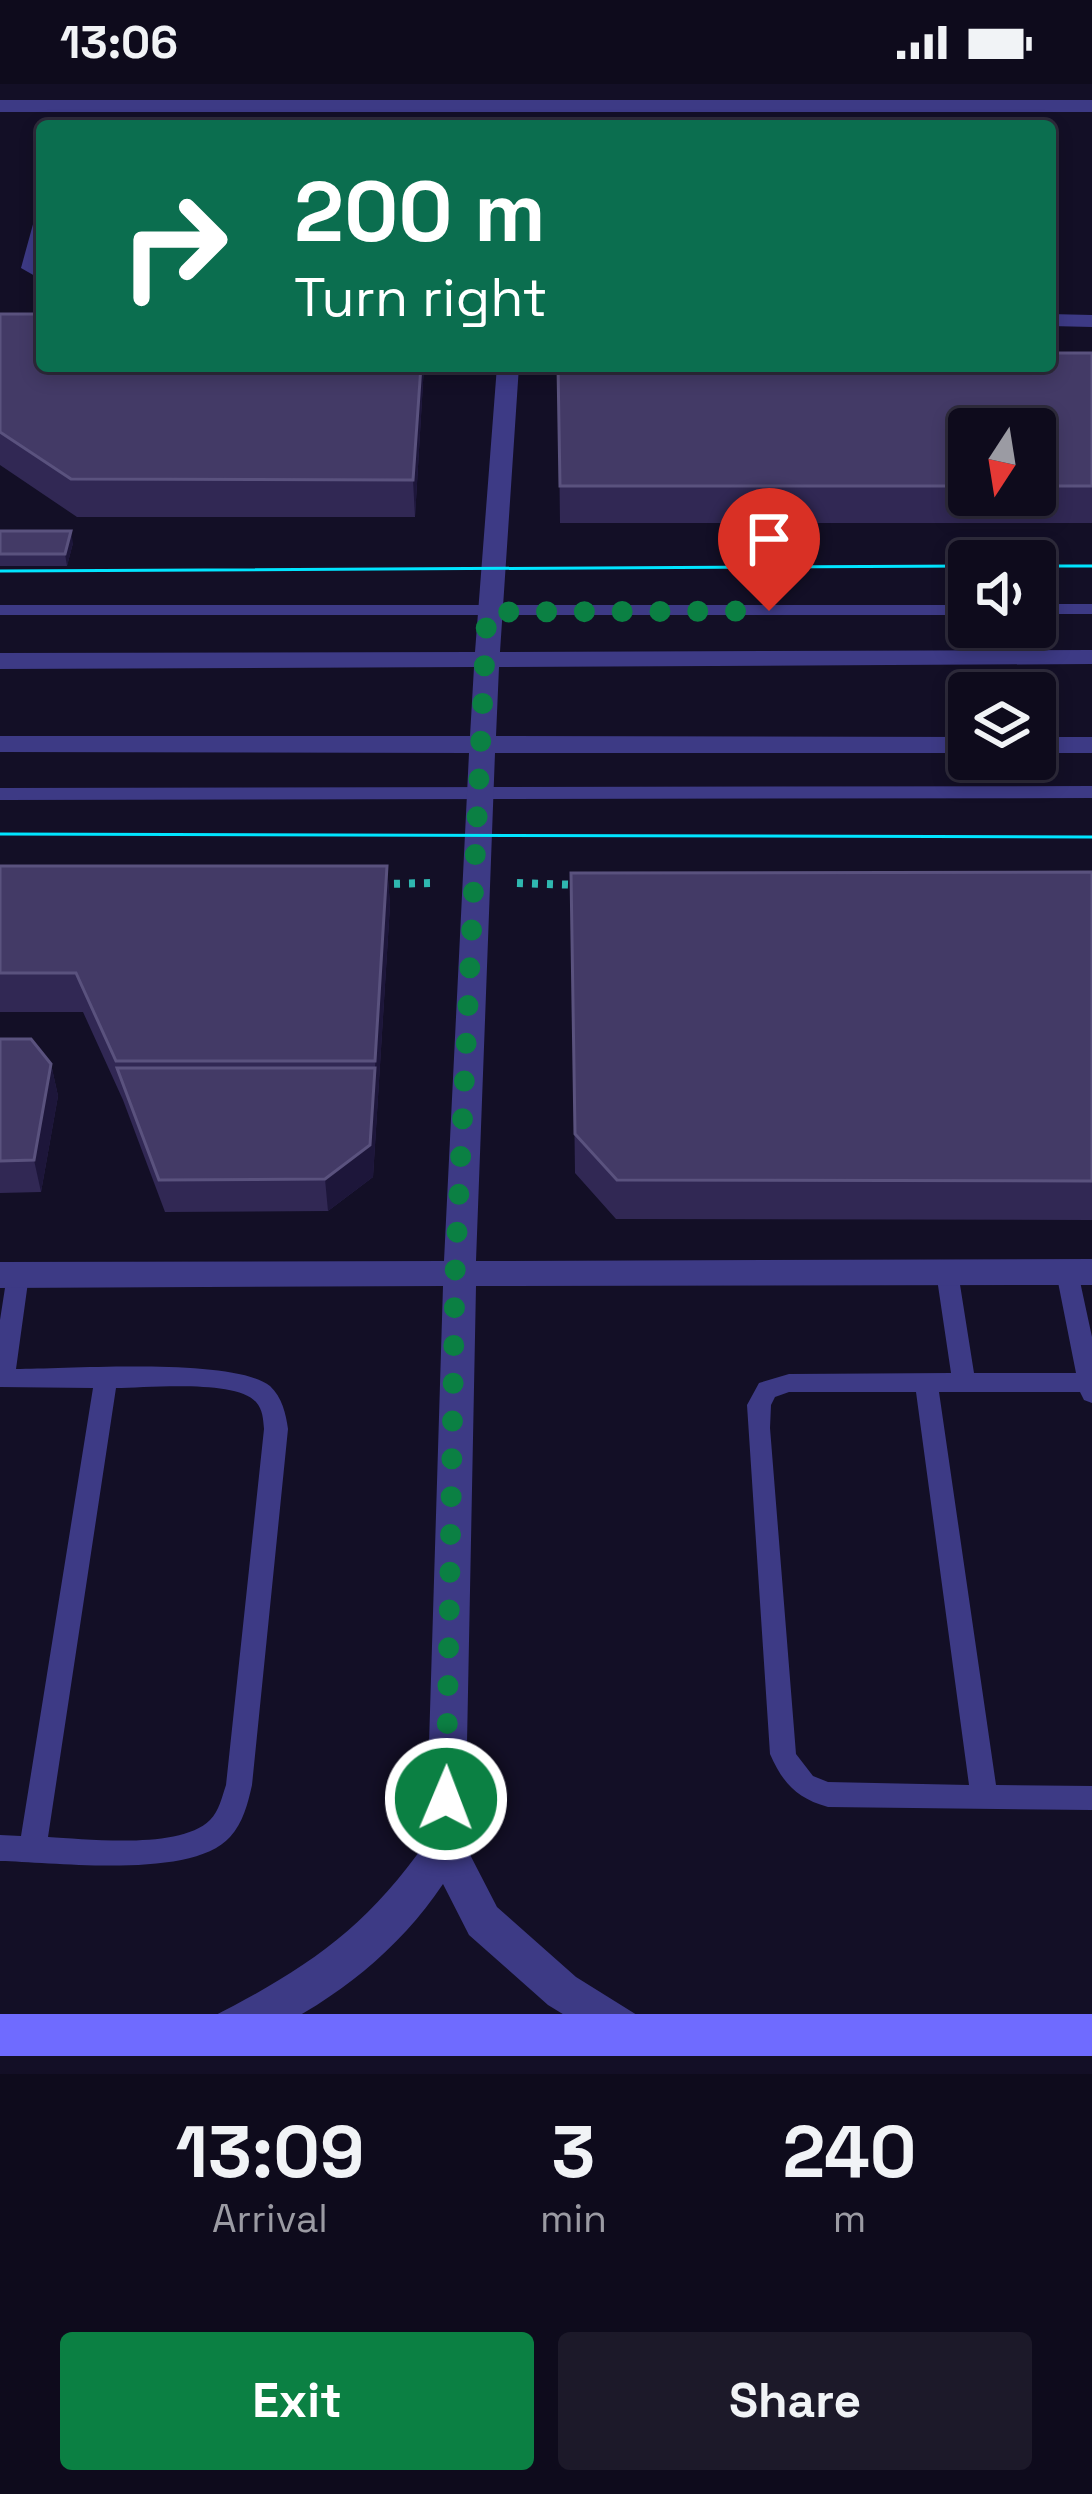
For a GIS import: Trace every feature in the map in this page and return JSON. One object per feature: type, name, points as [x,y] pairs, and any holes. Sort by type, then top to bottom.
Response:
[{"type":"street","points":[[244,84],[269,100],[293,105]]},
{"type":"street","points":[[0,106],[1092,106]]},
{"type":"street","points":[[421,106],[468,120]]},
{"type":"street","points":[[560,120],[596,106]]},
{"type":"street","points":[[1049,106],[1092,126]]},
{"type":"street","points":[[1056,320],[1092,321]]},
{"type":"street","points":[[507,372],[487,612],[455,1274],[445,1847],[483,1921],[562,1991],[630,2035]]},
{"type":"street","points":[[0,662],[1092,657]]},
{"type":"street","points":[[0,743],[948,745]]},
{"type":"street","points":[[1056,745],[1092,745]]},
{"type":"street","points":[[9,1275],[1079,1272]]},
{"type":"street","points":[[220,2034],[342,1969],[406,1906],[445,1847]]},
{"type":"street","points":[[0,2035],[1092,2035]]},
{"type":"lane","points":[[36,241],[28,268],[36,273]]},
{"type":"lane","points":[[1056,609],[1092,609]]},
{"type":"lane","points":[[0,610],[948,613]]},
{"type":"lane","points":[[1008,648],[1021,658]]},
{"type":"lane","points":[[0,794],[1092,792]]},
{"type":"lane","points":[[947,1272],[964,1382]]},
{"type":"lane","points":[[1079,1272],[1091,1386],[789,1383],[767,1390],[759,1406],[783,1754],[793,1777],[815,1794],[1092,1798]]},
{"type":"lane","points":[[0,1848],[163,1850],[199,1843],[218,1832],[231,1815],[239,1785],[275,1404],[262,1390],[217,1378],[2,1378],[9,1275]]},
{"type":"lane","points":[[33,1848],[106,1378]]},
{"type":"lane","points":[[926,1382],[984,1798]]},
{"type":"path","points":[[377,884],[591,885]]},
{"type":"building","points":[[0,314],[36,314],[36,372],[421,372],[413,480],[71,479],[0,432]]},
{"type":"building","points":[[1056,353],[1092,353],[1092,486],[1056,486],[1056,408],[948,408],[948,486],[560,486],[558,372],[1056,372]]},
{"type":"building","points":[[0,531],[71,531],[65,554],[0,554]]},
{"type":"building","points":[[0,866],[387,866],[375,1061],[116,1061],[76,973],[0,973]]},
{"type":"building","points":[[1092,872],[1092,1181],[617,1180],[575,1134],[571,873]]},
{"type":"building","points":[[0,1039],[31,1039],[51,1064],[34,1160],[0,1161]]},
{"type":"building","points":[[117,1068],[375,1068],[370,1145],[325,1179],[159,1180]]},
{"type":"tram line","points":[[0,571],[948,566]]},
{"type":"tram line","points":[[1056,566],[1092,566]]},
{"type":"tram line","points":[[0,834],[1092,837]]},
{"type":"route","points":[[446,1799],[455,1274],[487,612],[769,611]]}]
